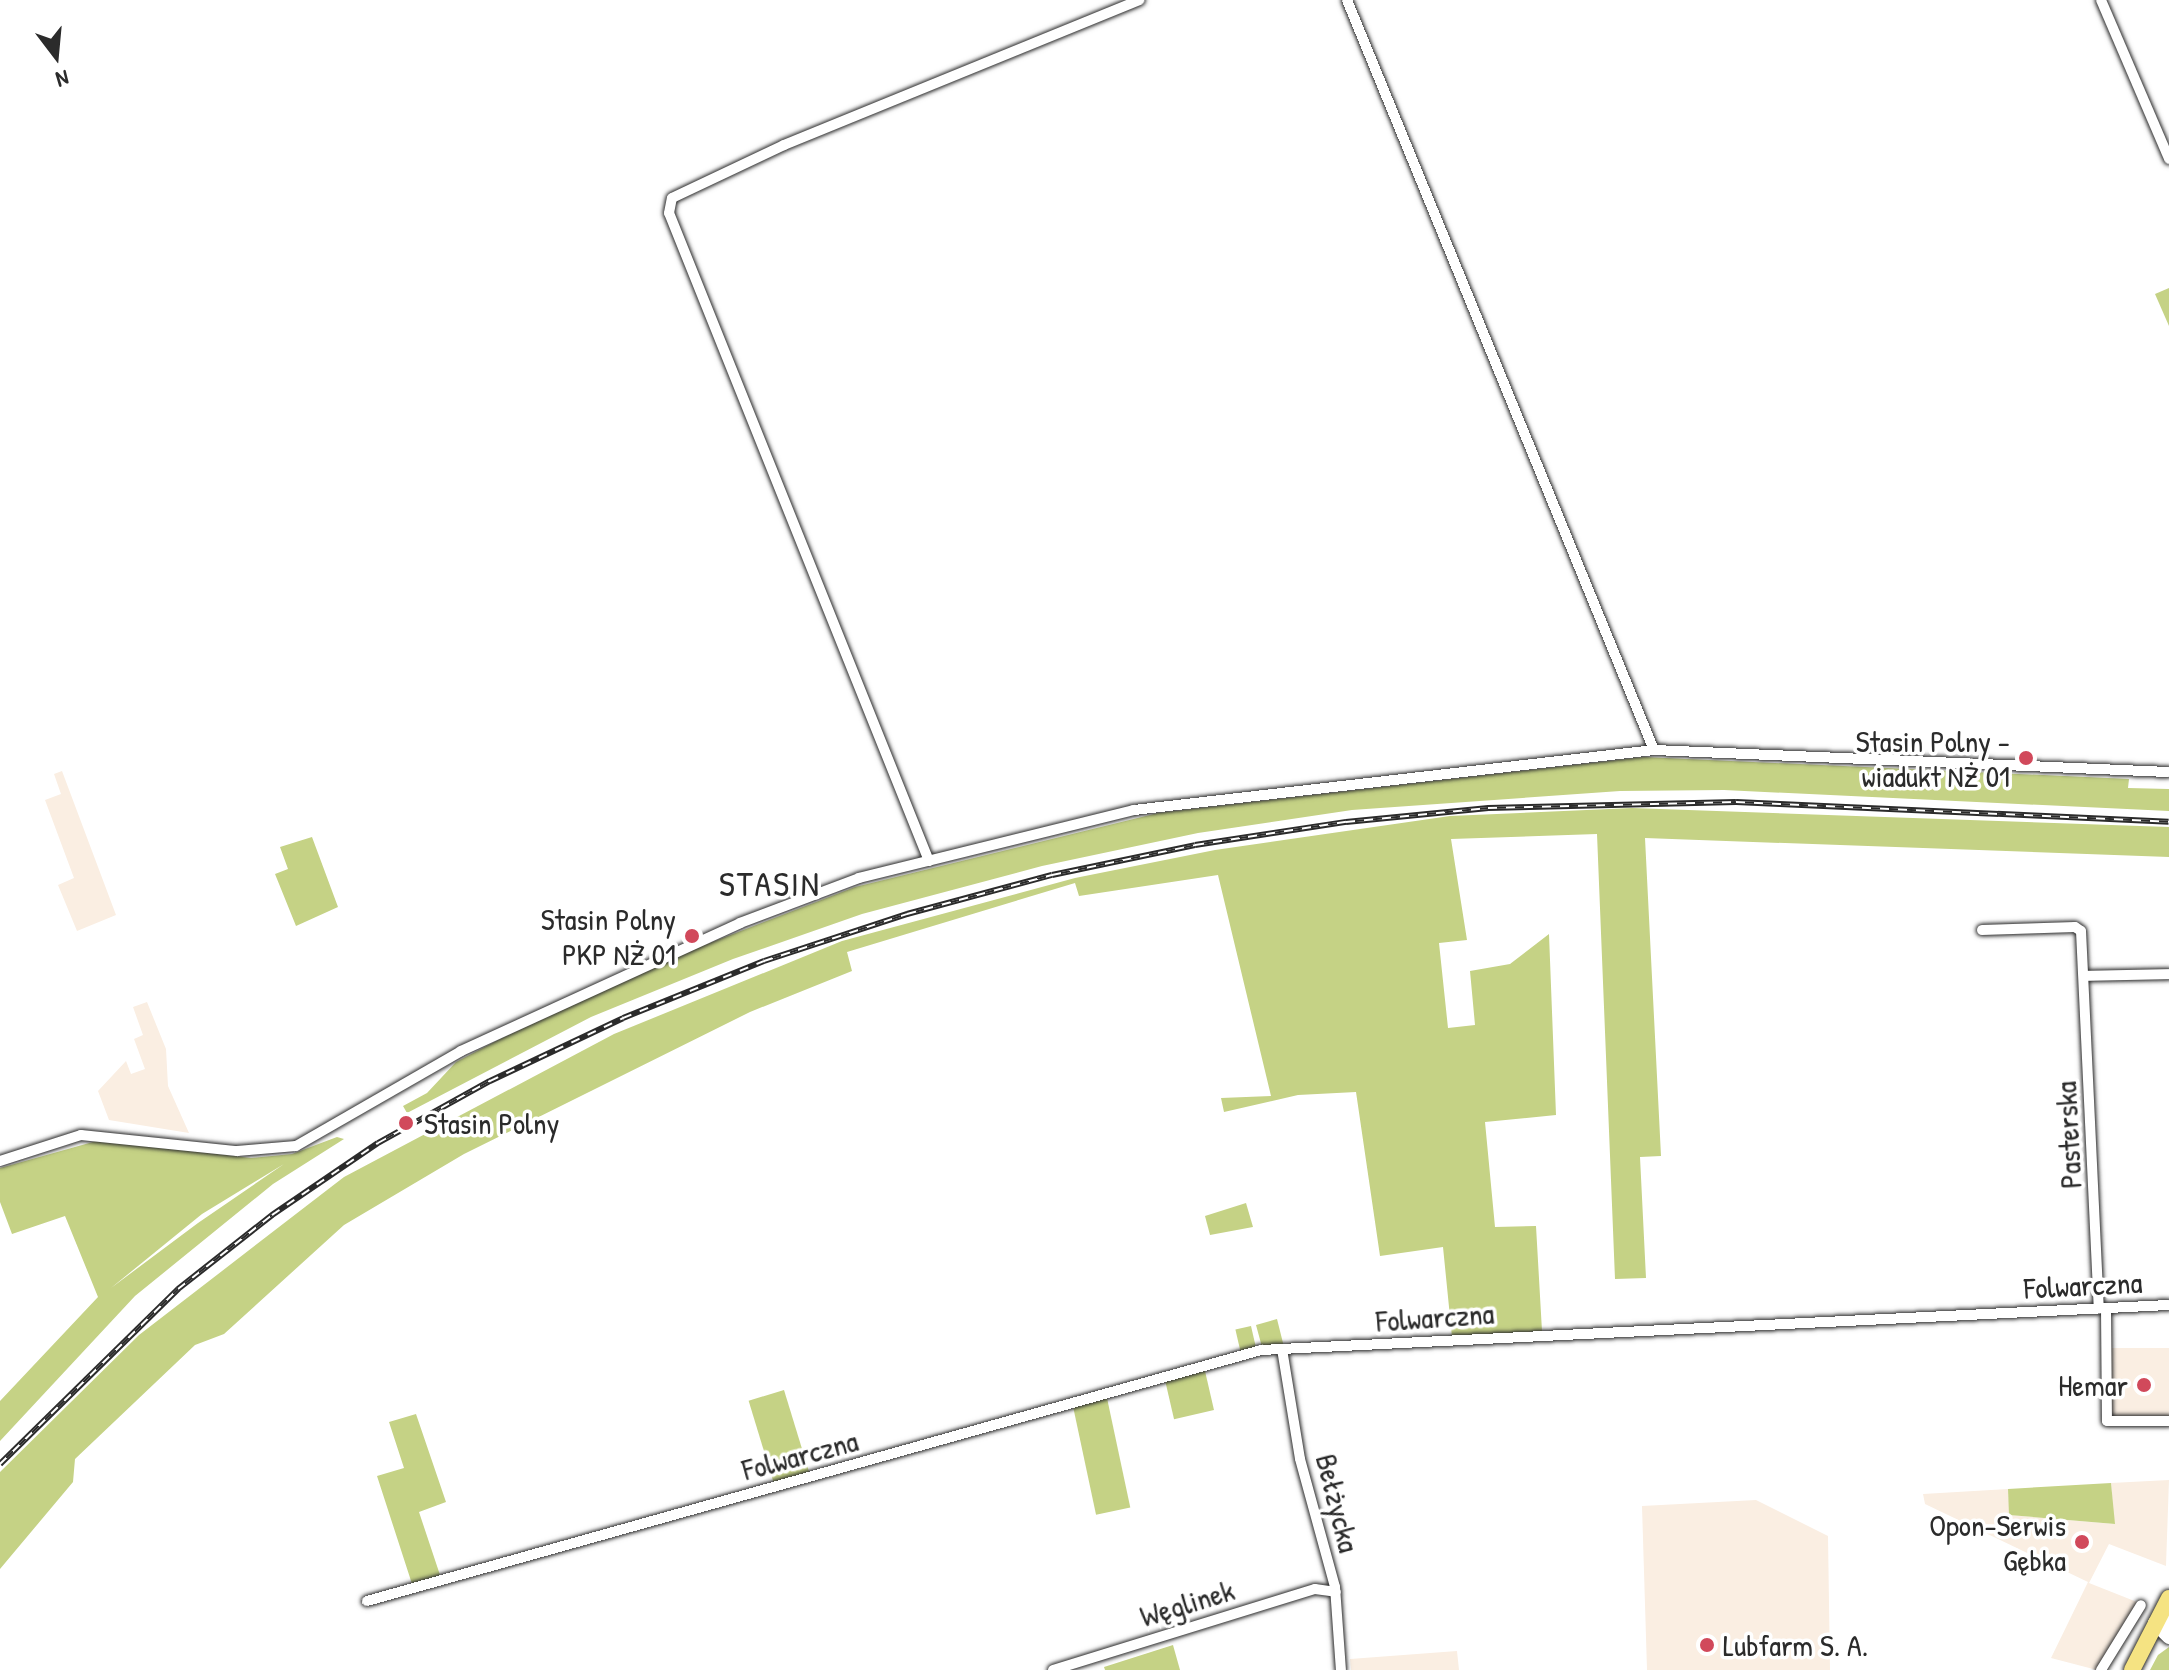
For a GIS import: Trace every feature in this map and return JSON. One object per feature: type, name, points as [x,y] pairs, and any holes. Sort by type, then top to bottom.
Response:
[{"type":"main road","points":[[2132,1670],[2162,1622],[2169,1598]]},
{"type":"street","points":[[929,861],[669,213],[672,198],[784,145],[1140,0]]},
{"type":"street","points":[[1347,0],[1654,750]]},
{"type":"street","points":[[2101,0],[2169,159]]},
{"type":"street","points":[[0,1161],[81,1135],[237,1151],[296,1146],[461,1051],[679,948],[859,878],[1171,804],[1654,750],[2169,772]]},
{"type":"street","name":"Pasterska","points":[[1982,930],[2075,927],[2081,931],[2107,1421],[2169,1421]]},
{"type":"street","points":[[2084,976],[2169,974]]},
{"type":"street","name":"Folwarczna","points":[[367,1601],[1261,1350],[2169,1305]]},
{"type":"street","name":"Bełżycka","points":[[1282,1349],[1300,1459],[1336,1592],[1341,1670]]},
{"type":"street","name":"Węglinek","points":[[1053,1670],[1315,1589],[1336,1592]]},
{"type":"street","points":[[2101,1670],[2141,1605]]},
{"type":"street","points":[[2162,1622],[2169,1637]]},
{"type":"shaded area","points":[[62,771],[116,915],[77,931],[58,885],[74,878],[45,800],[61,794],[54,774]]},
{"type":"shaded area","points":[[147,1002],[166,1049],[168,1086],[189,1133],[109,1120],[98,1091],[126,1061],[131,1074],[145,1069],[134,1039],[143,1035],[133,1007]]},
{"type":"shaded area","name":"Hemar","points":[[2110,1348],[2169,1348],[2169,1418],[2110,1418]]},
{"type":"shaded area","points":[[2169,1480],[2166,1566],[2109,1544],[2089,1583],[2137,1602],[2097,1670],[2051,1658],[2088,1582],[1925,1504],[1923,1494],[2008,1489],[2010,1515],[2114,1524],[2111,1483]]},
{"type":"shaded area","points":[[1756,1500],[1828,1536],[1830,1670],[1647,1670],[1642,1506]]},
{"type":"shaded area","points":[[1457,1651],[1459,1670],[1351,1670],[1350,1659]]},
{"type":"green space","points":[[2169,288],[2169,326],[2155,294]]},
{"type":"green space","points":[[1644,757],[2129,779],[2128,788],[2169,789],[2169,811],[1724,790],[1620,791],[1352,810],[1198,833],[1042,866],[862,914],[733,959],[591,1017],[407,1113],[403,1106],[427,1093],[456,1062],[500,1039],[689,951],[855,887],[1158,813]]},
{"type":"green space","points":[[1632,808],[2169,827],[2169,857],[1645,838],[1661,1156],[1640,1157],[1646,1278],[1615,1279],[1597,834],[1451,839],[1467,940],[1439,943],[1448,1028],[1475,1025],[1470,971],[1510,964],[1549,934],[1556,1115],[1485,1122],[1495,1227],[1536,1226],[1542,1331],[1452,1337],[1443,1247],[1380,1256],[1356,1092],[1298,1095],[1224,1112],[1221,1098],[1271,1096],[1218,875],[1079,896],[1075,883],[847,952],[852,971],[750,1012],[464,1154],[344,1225],[224,1334],[195,1345],[75,1459],[73,1482],[0,1569],[0,1472],[139,1335],[344,1177],[614,1034],[842,941],[1075,878],[1215,850],[1450,816]]},
{"type":"green space","points":[[312,837],[338,907],[296,926],[275,874],[288,869],[280,847]]},
{"type":"green space","points":[[337,1137],[344,1139],[273,1184],[135,1296],[0,1441],[0,1401],[98,1297],[65,1216],[12,1234],[0,1202],[0,1168],[100,1140],[251,1158],[292,1154]],"holes":[[[284,1164],[111,1288],[202,1214]]]},
{"type":"green space","points":[[1246,1203],[1253,1227],[1210,1235],[1205,1216]]},
{"type":"green space","points":[[1277,1319],[1284,1347],[1262,1347],[1256,1325]]},
{"type":"green space","points":[[1251,1326],[1256,1348],[1241,1352],[1235,1330]]},
{"type":"green space","points":[[1205,1371],[1214,1410],[1174,1419],[1165,1380]]},
{"type":"green space","points":[[784,1390],[810,1475],[775,1486],[749,1401]]},
{"type":"green space","points":[[1107,1398],[1130,1508],[1096,1515],[1073,1405]]},
{"type":"green space","points":[[416,1414],[446,1502],[419,1512],[441,1578],[413,1587],[377,1476],[404,1468],[389,1422]]},
{"type":"green space","points":[[2111,1483],[2115,1524],[2009,1515],[2008,1489]]},
{"type":"green space","points":[[1173,1645],[1180,1670],[1105,1670],[1104,1667]]},
{"type":"green space","points":[[2169,1647],[2169,1670],[2150,1670],[2158,1655]]},
{"type":"railway","points":[[0,1464],[178,1289],[272,1215],[378,1143],[490,1081],[623,1018],[764,961],[907,914],[1052,875],[1195,845],[1346,822],[1488,808],[1736,802],[2169,822]]},
{"type":"place","name":"Stasin Polny - wiadukt NŻ 01","points":[[2026,758]]},
{"type":"place","name":"Stasin Polny PKP NŻ 01","points":[[692,936]]},
{"type":"place","name":"Stasin Polny","points":[[406,1123]]},
{"type":"place","name":"Hemar","points":[[2144,1385]]},
{"type":"place","name":"Opon-Serwis Gębka","points":[[2082,1542]]},
{"type":"place","name":"Lubfarm S. A.","points":[[1707,1645]]},
{"type":"district","name":"STASIN","points":[[770,885]]}]
